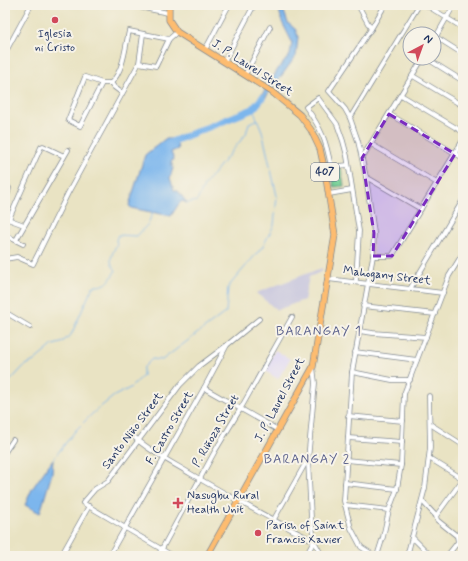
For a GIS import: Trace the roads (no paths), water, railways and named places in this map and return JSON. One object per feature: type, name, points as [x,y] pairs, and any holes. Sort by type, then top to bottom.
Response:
[{"type":"main road","points":[[169,5],[169,20],[177,32]]},
{"type":"main road","name":"J. P. Laurel Street","points":[[177,32],[265,87],[300,115],[311,130],[320,149],[335,235],[313,367],[207,556]]},
{"type":"street","points":[[5,53],[31,5]]},
{"type":"street","points":[[129,5],[168,13]]},
{"type":"street","points":[[205,50],[229,5]]},
{"type":"street","points":[[224,62],[254,5]]},
{"type":"street","points":[[358,5],[371,29]]},
{"type":"street","points":[[385,5],[371,29],[329,91],[345,109],[350,118],[358,141],[366,177],[374,233],[373,256],[352,372],[348,416],[344,501],[351,528],[361,547],[376,556],[383,537],[389,510],[397,489],[401,465],[404,394],[449,276],[463,253]]},
{"type":"street","points":[[350,118],[419,5]]},
{"type":"street","points":[[426,5],[463,28]]},
{"type":"street","points":[[442,27],[454,5]]},
{"type":"street","points":[[245,75],[270,27]]},
{"type":"street","points":[[111,83],[120,67],[129,31],[169,38]]},
{"type":"street","points":[[139,63],[156,66],[169,38],[177,32]]},
{"type":"street","points":[[5,259],[17,257],[33,264],[139,63],[143,34]]},
{"type":"street","points":[[442,43],[463,54]]},
{"type":"street","points":[[362,158],[419,66]]},
{"type":"street","points":[[438,66],[463,80]]},
{"type":"street","points":[[102,83],[80,126],[68,120],[85,76],[102,83],[111,83]]},
{"type":"street","points":[[413,76],[463,106]]},
{"type":"street","points":[[111,83],[122,93]]},
{"type":"street","points":[[401,95],[463,132]]},
{"type":"street","points":[[348,165],[331,167],[326,142],[316,122],[306,107],[318,98],[337,124],[343,141],[348,165],[359,231],[356,280]]},
{"type":"street","points":[[389,114],[463,158]]},
{"type":"street","points":[[373,256],[392,256],[463,140]]},
{"type":"street","points":[[372,144],[437,183]]},
{"type":"street","points":[[24,225],[7,218],[41,147],[43,146],[64,156]]},
{"type":"street","points":[[16,240],[68,150]]},
{"type":"street","points":[[366,177],[421,209]]},
{"type":"street","points":[[5,185],[9,188],[5,204]]},
{"type":"street","points":[[329,194],[352,190]]},
{"type":"street","points":[[410,289],[463,200]]},
{"type":"street","points":[[5,235],[23,244]]},
{"type":"street","name":"Mahogany Street","points":[[328,279],[443,293]]},
{"type":"street","points":[[364,306],[435,314]]},
{"type":"street","points":[[5,312],[30,327]]},
{"type":"street","name":"P. Riñoza Street","points":[[158,556],[215,451],[292,317]]},
{"type":"street","name":"F. Castro Street","points":[[109,556],[227,345],[259,319]]},
{"type":"street","points":[[359,331],[426,337]]},
{"type":"street","name":"Santo Niño Street","points":[[61,556],[89,506],[83,503],[95,489],[108,481],[180,385],[190,374],[227,345]]},
{"type":"street","points":[[355,352],[417,360]]},
{"type":"street","points":[[313,367],[315,383],[308,460],[311,518],[314,541],[322,556]]},
{"type":"street","points":[[352,372],[392,380],[410,380]]},
{"type":"street","points":[[204,388],[278,430]]},
{"type":"street","points":[[407,556],[425,488],[429,458],[429,396]]},
{"type":"street","points":[[348,416],[403,421]]},
{"type":"street","points":[[430,424],[463,445]]},
{"type":"street","points":[[132,436],[164,458],[238,501],[314,541]]},
{"type":"street","points":[[348,438],[402,442]]},
{"type":"street","points":[[5,452],[13,440]]},
{"type":"street","points":[[429,458],[463,479],[436,516]]},
{"type":"street","points":[[274,521],[308,460]]},
{"type":"street","points":[[346,460],[401,465]]},
{"type":"street","points":[[345,483],[397,489]]},
{"type":"street","points":[[422,501],[436,516],[437,520],[457,536],[458,542],[463,546]]},
{"type":"street","points":[[345,505],[389,510]]},
{"type":"street","points":[[89,506],[172,556]]},
{"type":"street","points":[[457,536],[463,527]]},
{"type":"street","points":[[412,537],[431,556]]},
{"type":"street","points":[[306,556],[314,541]]},
{"type":"street","points":[[447,556],[458,542]]},
{"type":"water","points":[[279,5],[284,5],[284,12],[288,23],[296,30],[298,37],[296,56],[260,105],[254,106],[278,69],[290,55],[292,42],[282,22]]},
{"type":"water","points":[[165,139],[171,139],[177,144],[178,149],[171,152],[174,160],[171,161],[173,168],[170,178],[174,190],[178,191],[187,203],[182,201],[171,216],[131,208],[129,205],[145,155]]},
{"type":"water","points":[[53,459],[52,473],[40,513],[25,505],[32,489]]},
{"type":"waterway","points":[[164,145],[253,109],[262,98]]},
{"type":"waterway","points":[[53,459],[76,430],[93,413],[114,396],[130,388],[143,376],[143,368],[152,359],[162,360],[226,312],[228,287],[263,246],[274,225],[277,196],[262,131],[253,109]]},
{"type":"waterway","points":[[187,203],[197,201],[205,184],[246,134],[249,123],[257,120]]},
{"type":"waterway","points":[[8,381],[12,379],[24,366],[34,361],[53,345],[61,343],[71,335],[93,286],[102,285],[108,282],[116,270],[113,267],[111,258],[117,244],[116,240],[118,235],[137,236],[148,224],[153,212]]},
{"type":"place","name":"Iglesia ni Cristo","points":[[55,20]]},
{"type":"place","name":"Nasugbu Rural Health Unit","points":[[178,503]]},
{"type":"place","name":"Parish of Saint Francis Xavier","points":[[258,533]]},
{"type":"district","name":"BARANGAY 1","points":[[319,331]]},
{"type":"district","name":"BARANGAY 2","points":[[307,459]]}]
